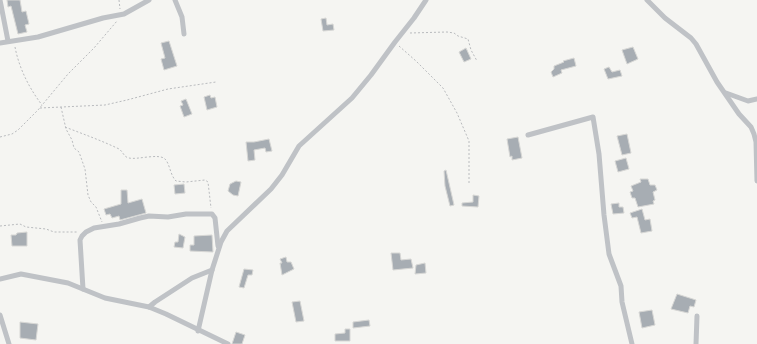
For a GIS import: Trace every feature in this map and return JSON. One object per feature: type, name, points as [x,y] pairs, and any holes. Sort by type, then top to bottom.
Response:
[{"type":"street","points":[[0,0],[11,41]]},
{"type":"street","points":[[0,43],[38,37],[122,14],[149,0]]},
{"type":"street","points":[[175,0],[182,17],[184,34]]},
{"type":"street","points":[[198,331],[212,270],[221,242],[227,231],[271,189],[282,175],[299,146],[352,98],[371,75],[426,0]]},
{"type":"street","points":[[647,0],[665,18],[691,38],[696,44],[712,74],[739,114],[751,127],[754,134],[757,181]]},
{"type":"street","points":[[726,94],[748,101],[757,99]]},
{"type":"street","points":[[528,135],[593,117],[599,154],[609,254],[621,286],[622,302],[632,344]]},
{"type":"street","points":[[83,289],[80,240],[86,232],[94,228],[149,216],[168,217],[186,214],[212,214],[215,218],[219,249]]},
{"type":"street","points":[[149,307],[192,278],[212,270]]},
{"type":"street","points":[[0,279],[21,274],[68,283],[105,298],[149,307],[228,344]]},
{"type":"street","points":[[0,314],[9,344]]},
{"type":"street","points":[[696,344],[697,316]]},
{"type":"path","points":[[0,137],[12,134],[40,108],[68,74],[94,48],[122,14],[119,0]]},
{"type":"path","points":[[403,32],[447,32],[467,38],[472,52],[478,61]]},
{"type":"path","points":[[11,41],[29,86],[42,105]]},
{"type":"path","points":[[394,42],[416,61],[443,88],[457,113],[469,141],[469,183]]},
{"type":"path","points":[[40,108],[105,105],[168,89],[216,82]]},
{"type":"path","points":[[61,106],[65,127],[72,140],[74,148],[79,152],[85,169],[88,195],[91,202],[96,207],[104,226]]},
{"type":"path","points":[[65,127],[118,148],[126,157],[166,159],[172,176],[176,181],[186,182],[205,180],[208,182],[212,214]]},
{"type":"path","points":[[0,226],[20,224],[26,227],[46,229],[54,232],[86,232]]},
{"type":"building","points":[[7,0],[20,0],[22,12],[26,11],[29,24],[25,25],[27,32],[18,34],[11,6],[8,7]]},
{"type":"building","points":[[326,18],[327,25],[333,24],[334,30],[323,31],[321,19]]},
{"type":"building","points":[[169,41],[177,66],[164,70],[161,59],[165,58],[161,43]]},
{"type":"building","points":[[633,47],[638,59],[627,64],[622,50]]},
{"type":"building","points":[[466,48],[471,59],[464,62],[459,52]]},
{"type":"building","points":[[574,58],[576,66],[561,70],[562,73],[553,77],[551,72],[554,69],[554,66],[564,62],[563,61]]},
{"type":"building","points":[[609,67],[612,72],[620,70],[622,76],[608,79],[604,69]]},
{"type":"building","points":[[210,95],[211,98],[215,97],[217,107],[207,110],[204,97]]},
{"type":"building","points":[[186,99],[192,114],[184,117],[180,106],[183,105],[181,101]]},
{"type":"building","points":[[627,134],[631,153],[622,155],[617,136]]},
{"type":"building","points":[[518,137],[522,158],[512,160],[512,156],[510,157],[507,139]]},
{"type":"building","points":[[269,139],[272,151],[266,152],[265,148],[254,150],[255,160],[248,161],[246,142]]},
{"type":"building","points":[[626,158],[629,169],[618,172],[615,161]]},
{"type":"building","points":[[446,170],[454,205],[450,206],[445,186],[444,171]]},
{"type":"building","points":[[640,179],[648,179],[650,185],[655,185],[657,190],[653,192],[655,200],[653,201],[654,204],[638,207],[635,198],[632,198],[630,192],[633,191],[631,186],[641,182]]},
{"type":"building","points":[[236,181],[241,182],[238,196],[233,195],[228,191],[230,184]]},
{"type":"building","points":[[184,184],[185,193],[175,194],[174,185]]},
{"type":"building","points":[[121,190],[127,190],[128,203],[142,199],[146,213],[120,220],[119,216],[112,218],[110,214],[106,215],[104,209],[121,204]]},
{"type":"building","points":[[473,195],[479,196],[478,207],[462,206],[462,203],[473,202]]},
{"type":"building","points":[[619,203],[619,207],[623,207],[624,213],[613,214],[611,204]]},
{"type":"building","points":[[642,209],[645,220],[650,219],[652,231],[641,233],[637,217],[632,218],[630,213]]},
{"type":"building","points":[[27,232],[27,246],[12,246],[11,235]]},
{"type":"building","points":[[179,234],[185,237],[183,248],[174,247],[175,242],[178,242]]},
{"type":"building","points":[[212,235],[213,252],[190,251],[190,245],[194,245],[194,236]]},
{"type":"building","points":[[391,253],[400,253],[401,260],[411,259],[413,268],[393,270]]},
{"type":"building","points":[[286,257],[287,262],[291,262],[294,269],[282,275],[280,263],[282,263],[280,259]]},
{"type":"building","points":[[425,263],[426,273],[415,274],[416,265]]},
{"type":"building","points":[[244,269],[253,270],[252,275],[248,275],[244,288],[239,287]]},
{"type":"building","points":[[677,294],[696,300],[694,307],[690,306],[688,313],[671,309]]},
{"type":"building","points":[[300,301],[304,321],[296,322],[292,302]]},
{"type":"building","points":[[652,310],[655,325],[642,328],[639,312]]},
{"type":"building","points":[[369,320],[370,326],[353,328],[353,322]]},
{"type":"building","points":[[20,322],[38,324],[36,340],[20,338]]},
{"type":"building","points":[[345,329],[350,329],[350,341],[335,341],[335,334],[345,333]]},
{"type":"building","points":[[236,332],[245,335],[242,344],[232,344]]}]
